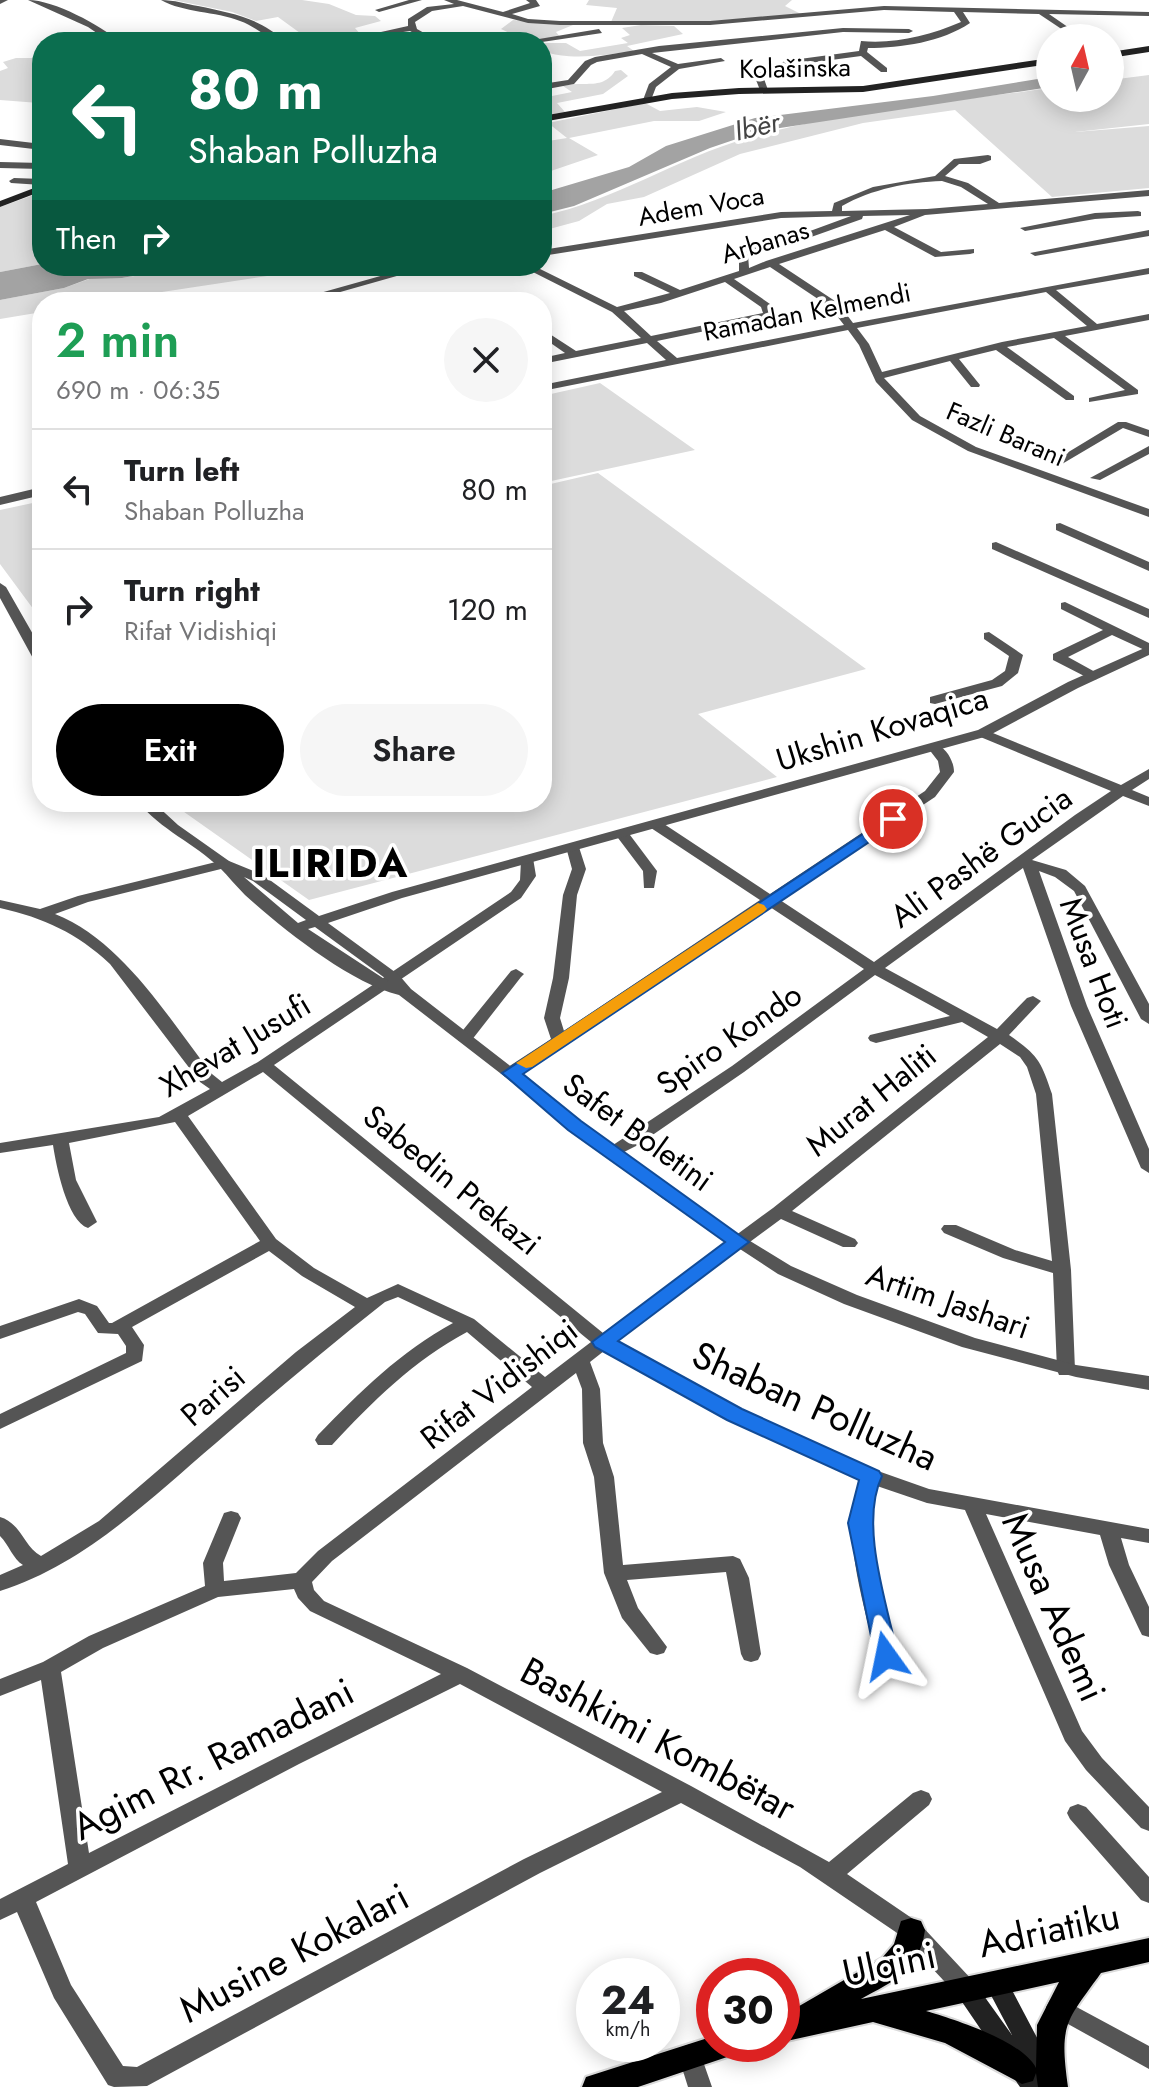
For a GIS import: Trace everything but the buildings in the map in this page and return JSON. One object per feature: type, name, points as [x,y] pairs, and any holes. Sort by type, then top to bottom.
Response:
[{"type":"main road","points":[[1124,53],[1149,49]]},
{"type":"main road","name":"Kolašinska","points":[[552,117],[647,100],[764,90],[882,87],[1036,63]]},
{"type":"main road","points":[[0,204],[32,192]]},
{"type":"main road","points":[[800,2018],[892,1967],[908,1949],[911,1930]]},
{"type":"main road","name":"Adriatiku","points":[[966,1989],[1149,1950]]},
{"type":"main road","points":[[1052,2087],[1049,2036],[1058,2007],[1092,1962]]},
{"type":"main road","points":[[996,1982],[1052,2087]]},
{"type":"main road","points":[[966,1989],[1028,2079]]},
{"type":"main road","name":"Ulqini","points":[[800,2025],[966,1989]]},
{"type":"main road","points":[[870,2009],[963,2035],[996,2051],[1028,2079]]},
{"type":"main road","points":[[597,2087],[696,2053]]},
{"type":"street","points":[[32,0],[101,32]]},
{"type":"street","points":[[165,0],[249,19],[271,32]]},
{"type":"street","points":[[379,10],[418,0]]},
{"type":"street","points":[[448,0],[528,21],[641,24],[735,21],[850,10],[1149,14]]},
{"type":"street","points":[[504,15],[537,4],[530,0]]},
{"type":"street","points":[[833,2],[850,10]]},
{"type":"street","points":[[412,28],[411,21],[425,11],[469,6]]},
{"type":"street","points":[[764,90],[758,75],[785,64],[929,39],[966,23],[957,10]]},
{"type":"street","points":[[1042,13],[1058,24]]},
{"type":"street","points":[[552,40],[641,24]]},
{"type":"street","points":[[388,32],[412,28],[419,32]]},
{"type":"street","points":[[552,85],[571,82],[588,63],[595,60],[642,52],[865,28],[909,31]]},
{"type":"street","points":[[828,32],[858,39],[884,70]]},
{"type":"street","points":[[642,52],[677,67]]},
{"type":"street","points":[[647,100],[652,86],[677,67],[721,61]]},
{"type":"street","points":[[0,142],[32,146]]},
{"type":"street","points":[[939,177],[957,161],[988,158]]},
{"type":"street","points":[[1,168],[32,168]]},
{"type":"street","points":[[27,171],[32,170]]},
{"type":"street","points":[[837,213],[837,205],[863,191],[939,177],[966,185],[997,206]]},
{"type":"street","points":[[14,181],[32,182]]},
{"type":"street","name":"Adem Voca","points":[[552,251],[781,215],[927,212],[1149,193]]},
{"type":"street","points":[[1118,195],[1149,223]]},
{"type":"street","name":"Arbanas","points":[[616,310],[888,227],[927,212]]},
{"type":"street","name":"Adem Voca","points":[[744,271],[743,253],[799,238],[868,213]]},
{"type":"street","points":[[1025,228],[1095,216],[1138,214]]},
{"type":"street","points":[[888,227],[939,255],[970,251]]},
{"type":"street","points":[[1035,253],[1149,233]]},
{"type":"street","name":"Fazli Barani","points":[[770,263],[834,305],[853,326],[879,376],[916,418],[972,449],[1149,513]]},
{"type":"street","name":"Ramadan Kelmendi","points":[[552,386],[1149,271]]},
{"type":"street","points":[[638,274],[677,293]]},
{"type":"street","points":[[1065,274],[1099,293]]},
{"type":"street","points":[[325,292],[387,276]]},
{"type":"street","points":[[546,276],[616,310],[674,361]]},
{"type":"street","points":[[552,359],[769,315],[766,306],[724,277]]},
{"type":"street","points":[[1049,289],[1096,328]]},
{"type":"street","points":[[879,376],[998,346],[1149,317]]},
{"type":"street","points":[[1055,334],[1134,392],[1093,400]]},
{"type":"street","points":[[552,339],[575,355]]},
{"type":"street","points":[[998,346],[1070,398]]},
{"type":"street","points":[[953,358],[975,385]]},
{"type":"street","points":[[1058,462],[1122,424],[1149,434]]},
{"type":"street","points":[[1096,478],[1149,449]]},
{"type":"street","points":[[0,501],[32,493]]},
{"type":"street","points":[[1060,527],[1149,567]]},
{"type":"street","points":[[996,546],[1149,614]]},
{"type":"street","points":[[0,587],[32,644]]},
{"type":"street","name":"Ukshin Kovaqica","points":[[1065,606],[1149,649]]},
{"type":"street","points":[[1092,676],[1058,657],[1112,630]]},
{"type":"street","points":[[935,700],[997,683],[1011,673],[1016,655],[989,636]]},
{"type":"street","name":"Ukshin Kovaqica","points":[[291,923],[528,861],[983,733],[1149,649]]},
{"type":"street","points":[[983,733],[1149,802]]},
{"type":"street","points":[[511,1073],[930,794],[944,780],[948,769],[947,760],[935,748]]},
{"type":"street","name":"Ali Pashë Gucia","points":[[875,969],[1025,863],[1120,790],[1149,773]]},
{"type":"street","points":[[156,812],[224,864],[258,878],[311,917],[388,982]]},
{"type":"street","points":[[656,825],[875,969],[999,1036],[1026,1054],[1035,1067],[1044,1094],[1062,1270],[1066,1370]]},
{"type":"street","points":[[622,834],[650,871],[649,885]]},
{"type":"street","points":[[559,1041],[552,1018],[561,978],[570,895],[579,869],[573,847]]},
{"type":"street","name":"Xhevat Jusufi","points":[[0,1148],[164,1121],[178,1114],[264,1065],[516,895],[527,883],[530,873],[528,861]]},
{"type":"street","points":[[1025,863],[1058,870],[1080,889],[1149,1019]]},
{"type":"street","name":"Musa Hoti","points":[[1025,863],[1079,1006],[1149,1168]]},
{"type":"street","points":[[45,912],[83,899],[224,864]]},
{"type":"street","points":[[224,864],[232,878],[291,923],[388,982]]},
{"type":"street","points":[[0,905],[45,912],[107,952],[206,1078],[222,1090]]},
{"type":"street","name":"Spiro Kondo","points":[[612,1151],[632,1141],[726,1077],[875,969]]},
{"type":"street","points":[[465,1038],[516,974]]},
{"type":"street","name":"Safet Boletini","points":[[388,982],[511,1073],[575,1126],[739,1242]]},
{"type":"street","name":"Murat Haliti","points":[[739,1242],[999,1036],[1033,1001]]},
{"type":"street","points":[[876,1038],[965,1017]]},
{"type":"street","name":"Sabedin Prekazi","points":[[264,1065],[603,1342]]},
{"type":"street","points":[[178,1114],[270,1243],[308,1272],[369,1307]]},
{"type":"street","points":[[60,1140],[67,1180],[88,1222]]},
{"type":"street","points":[[779,1212],[849,1243]]},
{"type":"street","points":[[950,1229],[1009,1254],[1062,1270]]},
{"type":"street","name":"Rifat Vidishiqi","points":[[302,1580],[325,1556],[603,1342],[739,1242]]},
{"type":"street","name":"Artim Jashari","points":[[739,1242],[823,1289],[896,1318],[1066,1370],[1149,1383]]},
{"type":"street","points":[[0,1333],[79,1305],[91,1310],[104,1329],[115,1329],[270,1243]]},
{"type":"street","name":"Parisi","points":[[0,1583],[42,1565],[106,1526],[303,1357],[379,1298],[398,1290],[468,1323],[546,1388]]},
{"type":"street","points":[[325,1440],[370,1392],[432,1344],[468,1323]]},
{"type":"street","points":[[0,1422],[135,1356],[135,1345],[121,1325]]},
{"type":"street","name":"Shaban Polluzha","points":[[603,1342],[734,1414],[871,1476],[927,1496],[1149,1536]]},
{"type":"street","points":[[580,1360],[591,1389],[593,1443],[604,1477],[614,1573],[629,1612],[657,1647]]},
{"type":"street","points":[[871,1476],[865,1489],[859,1523],[886,1656]]},
{"type":"street","name":"Musa Ademi","points":[[973,1506],[1073,1735],[1094,1764],[1149,1822]]},
{"type":"street","points":[[215,1590],[213,1563],[231,1518]]},
{"type":"street","points":[[0,1524],[19,1543],[24,1556],[42,1565]]},
{"type":"street","points":[[1109,1530],[1119,1565],[1149,1629]]},
{"type":"street","points":[[614,1573],[733,1564],[739,1578],[751,1654]]},
{"type":"street","points":[[0,1688],[50,1668],[96,1642],[215,1590],[302,1580]]},
{"type":"street","name":"Bashkimi Kombëtar","points":[[302,1580],[305,1593],[317,1606],[460,1674],[808,1860],[911,1930],[966,1989]]},
{"type":"street","points":[[50,1668],[80,1867]]},
{"type":"street","name":"Agim Rr. Ramadani","points":[[0,1910],[460,1674]]},
{"type":"street","name":"Musine Kokalari","points":[[23,1899],[62,1991],[116,2077],[139,2078],[532,1866],[683,1792]]},
{"type":"street","points":[[829,1876],[921,1799]]},
{"type":"street","name":"Adriatiku","points":[[1078,1813],[1149,1893]]},
{"type":"street","points":[[1058,2007],[1149,2058]]},
{"type":"street","points":[[690,2055],[700,2087]]},
{"type":"shaded area","points":[[173,0],[302,0],[329,4],[356,15],[375,16],[381,21],[355,28],[358,32],[299,32],[278,17],[256,21],[232,12]]},
{"type":"shaded area","points":[[589,0],[792,0],[785,6],[801,14],[700,22],[611,22],[617,8],[586,5]]},
{"type":"shaded area","points":[[513,20],[573,25],[556,32],[560,37],[552,38],[552,32],[507,32],[501,29]]},
{"type":"shaded area","points":[[674,26],[683,34],[627,46],[634,51],[576,56],[552,54],[552,43],[566,43],[580,51],[628,43],[621,38],[630,35],[622,28]]},
{"type":"shaded area","points":[[32,58],[32,102],[0,100],[0,71],[8,68],[3,62]]},
{"type":"shaded area","points":[[621,70],[628,76],[603,94],[557,103],[565,112],[552,114],[552,96],[572,92],[563,86],[598,83]]},
{"type":"shaded area","points":[[1149,75],[1149,124],[1075,132],[1149,126],[1149,188],[1052,197],[955,110],[863,123],[740,154],[644,197],[607,204],[579,221],[552,228],[552,213],[595,200],[722,146],[821,121],[1036,90],[1036,112],[1124,112],[1124,78]]},
{"type":"shaded area","points":[[645,103],[660,111],[697,107],[726,112],[699,121],[654,121],[569,138],[598,155],[552,171],[552,140],[567,138],[552,126],[552,122]]},
{"type":"shaded area","points":[[32,196],[32,266],[0,272],[0,207]]},
{"type":"shaded area","points":[[267,276],[162,292],[43,292],[95,277]]},
{"type":"shaded area","points":[[32,294],[32,314],[0,319],[0,300]]},
{"type":"shaded area","points":[[600,383],[695,450],[552,481],[552,394]]},
{"type":"shaded area","points":[[598,473],[866,669],[698,714],[777,777],[309,900],[184,812],[552,812],[552,484]]},
{"type":"shaded area","points":[[32,503],[32,607],[0,564],[0,510]]},
{"type":"water","name":"Ibër","points":[[1036,79],[1036,89],[760,131],[710,148],[574,206],[552,212],[552,190],[629,167],[666,146],[755,118],[933,96]]},
{"type":"water","points":[[32,266],[32,276],[133,276],[88,279],[64,288],[0,300],[0,272]]},
{"type":"slow traffic","points":[[526,1063],[758,909]]},
{"type":"district","name":"ILIRIDA","points":[[331,863]]},
{"type":"route","points":[[886,1656],[859,1523],[865,1489],[871,1476],[734,1414],[603,1342],[739,1242],[575,1126],[511,1073],[893,819]]}]
